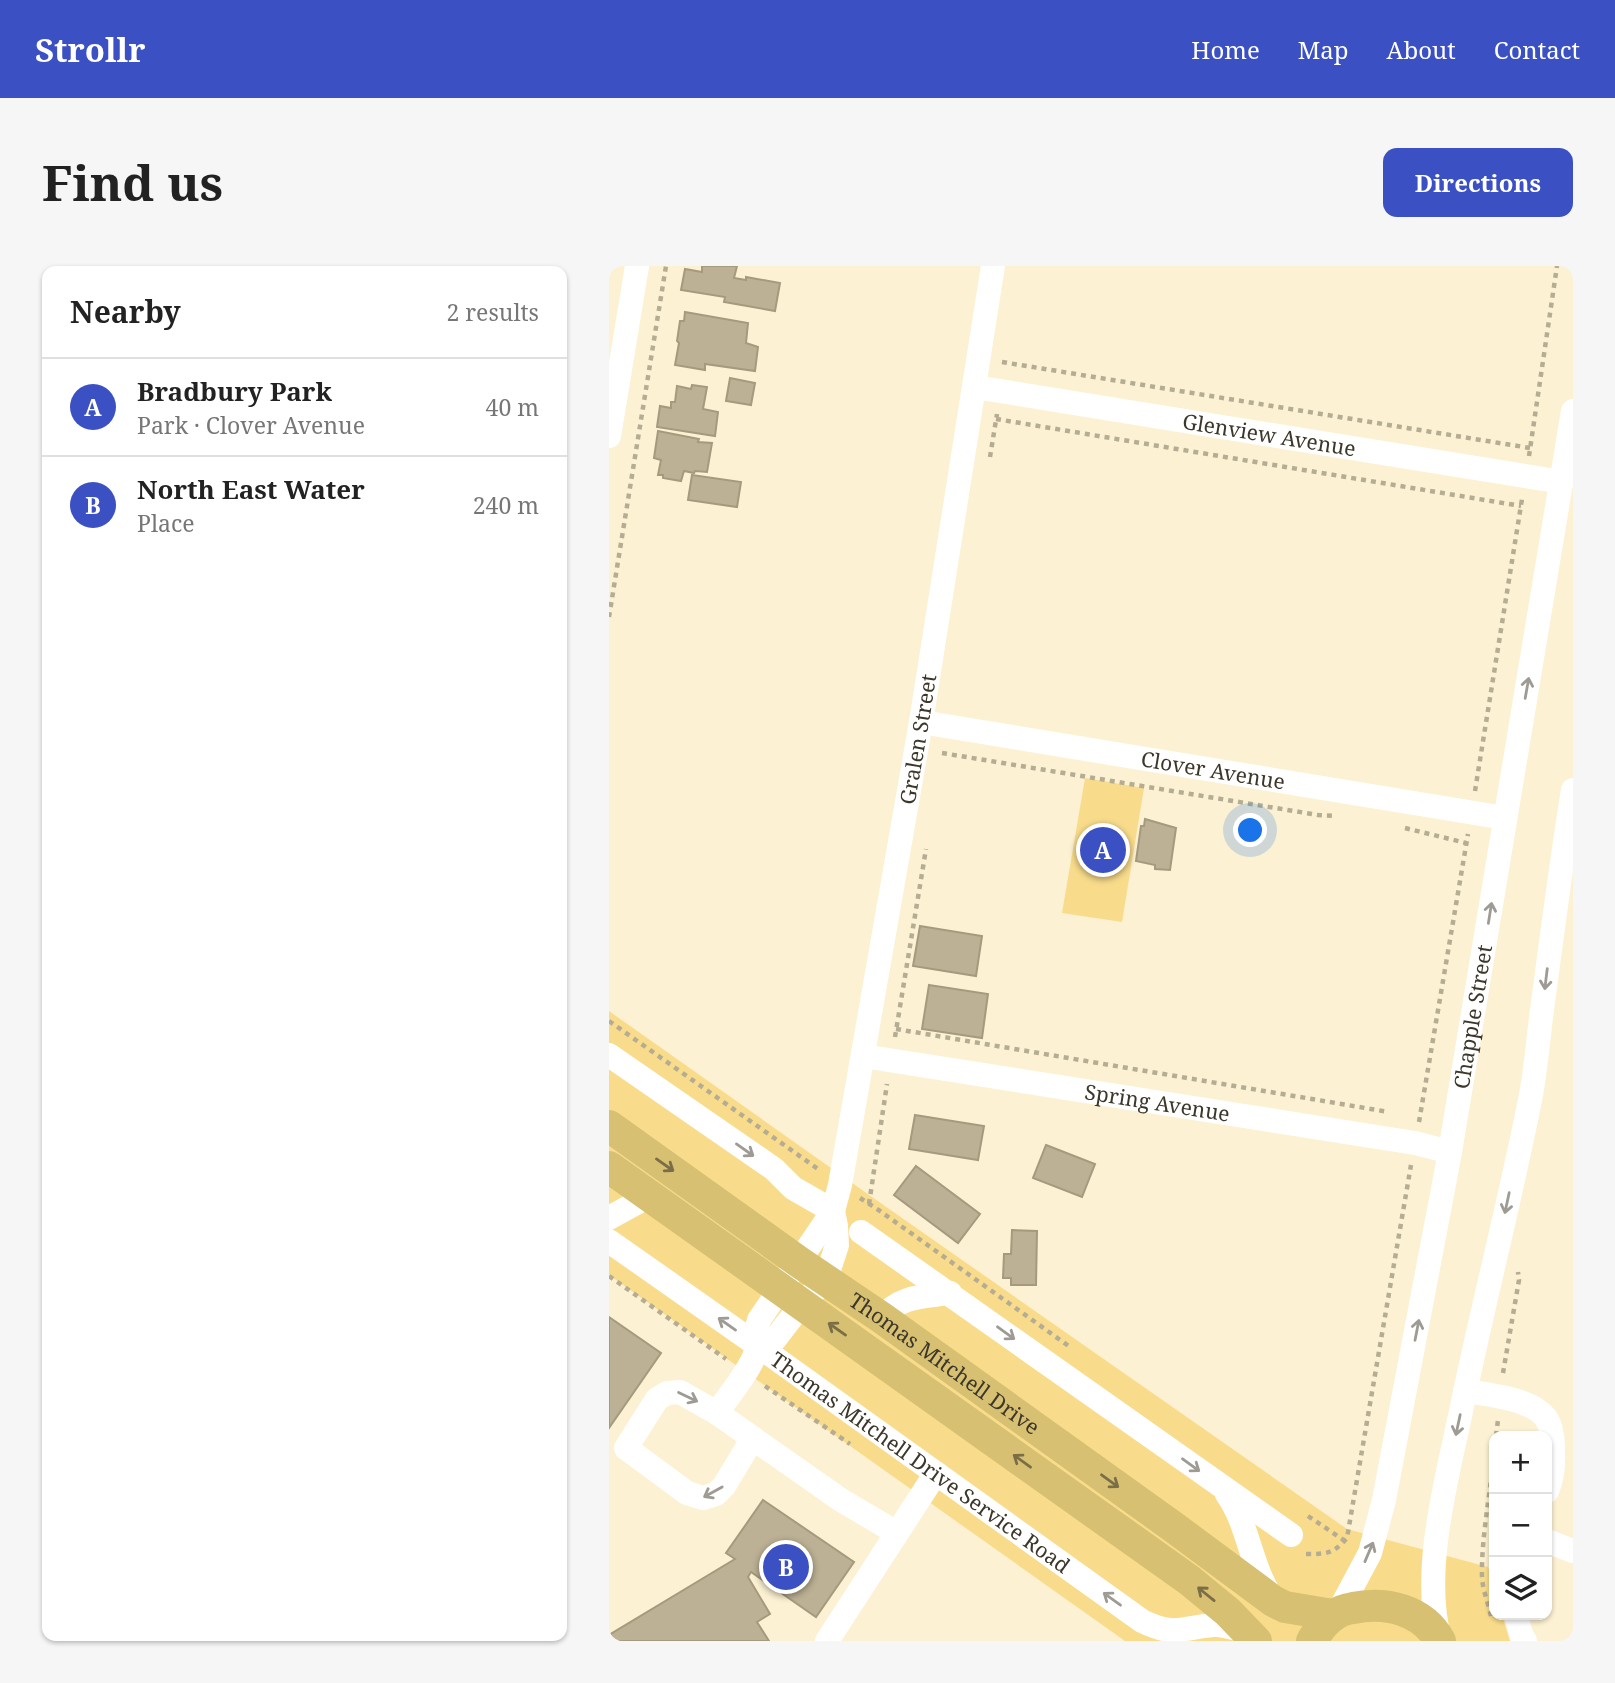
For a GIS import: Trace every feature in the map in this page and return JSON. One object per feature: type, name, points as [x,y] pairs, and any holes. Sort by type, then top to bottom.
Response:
[{"type":"main road","name":"Thomas Mitchell Drive","points":[[609,1126],[882,1318],[1277,1604],[1298,1610],[1336,1614]]},
{"type":"main road","name":"Thomas Mitchell Drive","points":[[609,1167],[1189,1580],[1228,1612],[1251,1636]]},
{"type":"main road","points":[[649,1196],[712,1199]]},
{"type":"main road","points":[[875,1355],[876,1335],[882,1318]]},
{"type":"main road","points":[[1312,1641],[1336,1614],[1347,1609],[1371,1605],[1398,1608],[1415,1616],[1430,1626],[1440,1641]]},
{"type":"street","points":[[609,436],[637,266]]},
{"type":"street","name":"Gralen Street","points":[[758,1345],[775,1339],[791,1296],[799,1262],[833,1211],[840,1185],[921,722],[993,266]]},
{"type":"street","name":"Glenview Avenue","points":[[975,387],[1562,482]]},
{"type":"street","name":"Chapple Street","points":[[1336,1614],[1370,1553],[1384,1500],[1450,1152],[1573,411]]},
{"type":"street","name":"Clover Avenue","points":[[921,722],[1505,818]]},
{"type":"street","points":[[1440,1641],[1434,1619],[1433,1575],[1436,1541],[1448,1470],[1531,1093],[1567,864],[1573,790]]},
{"type":"street","points":[[609,1055],[774,1169],[793,1188],[833,1211]]},
{"type":"street","name":"Spring Avenue","points":[[863,1056],[1415,1143],[1450,1152]]},
{"type":"street","points":[[609,1218],[649,1196]]},
{"type":"street","name":"Gralen Street","points":[[791,1296],[825,1279],[837,1245],[833,1211]]},
{"type":"street","points":[[861,1232],[1222,1487],[1294,1544]]},
{"type":"street","name":"Thomas Mitchell Drive Service Road","points":[[609,1241],[1142,1620],[1175,1631],[1221,1625],[1251,1636]]},
{"type":"street","points":[[882,1318],[892,1306],[904,1300],[950,1293]]},
{"type":"street","points":[[717,1413],[753,1359],[758,1345]]},
{"type":"street","points":[[1465,1391],[1509,1399],[1537,1409],[1547,1420],[1551,1431]]},
{"type":"street","points":[[753,1438],[724,1486],[716,1494],[703,1498],[687,1493],[626,1448],[657,1399],[667,1393],[680,1392],[717,1413],[753,1438],[841,1500],[897,1534]]},
{"type":"street","points":[[1552,1434],[1552,1479]]},
{"type":"street","points":[[827,1641],[936,1473]]},
{"type":"street","points":[[1222,1487],[1240,1518],[1263,1583],[1277,1604]]},
{"type":"street","points":[[1552,1543],[1573,1551]]},
{"type":"street","points":[[1517,1620],[1525,1641]]},
{"type":"path","points":[[609,617],[666,266]]},
{"type":"path","points":[[1294,1544],[1327,1554],[1338,1548],[1347,1538],[1472,813],[1557,266]]},
{"type":"path","points":[[979,358],[1530,448]]},
{"type":"path","points":[[996,419],[1521,506]]},
{"type":"path","points":[[942,753],[1341,817]]},
{"type":"path","points":[[1393,825],[1467,843]]},
{"type":"path","points":[[609,1021],[1081,1354]]},
{"type":"path","points":[[896,1029],[1392,1112]]},
{"type":"path","points":[[869,1204],[891,1061]]},
{"type":"path","points":[[1489,1494],[1482,1577],[1493,1626]]},
{"type":"path","points":[[1301,1511],[1345,1541]]},
{"type":"shaded area","points":[[1085,778],[1144,788],[1122,922],[1062,913]]},
{"type":"shaded area","points":[[609,1011],[1347,1529],[1488,1567],[1489,1620],[1504,1620],[1510,1641],[1125,1641],[609,1275]]},
{"type":"building","points":[[702,266],[737,266],[734,278],[746,280],[746,277],[780,283],[775,311],[724,302],[725,297],[681,290],[685,269],[702,272]]},
{"type":"building","points":[[685,312],[748,323],[746,343],[758,347],[755,371],[705,364],[705,370],[675,365],[680,321],[684,321]]},
{"type":"building","points":[[730,378],[755,383],[751,405],[726,401]]},
{"type":"building","points":[[692,385],[707,387],[703,409],[718,412],[715,436],[657,427],[660,406],[671,408],[671,402],[675,402],[677,386],[691,389]]},
{"type":"building","points":[[658,431],[712,443],[707,472],[684,471],[681,481],[658,475],[661,460],[654,458]]},
{"type":"building","points":[[692,475],[741,482],[737,507],[688,500]]},
{"type":"building","points":[[1145,819],[1176,828],[1170,870],[1155,869],[1155,865],[1136,861],[1141,826],[1144,826]]},
{"type":"building","points":[[920,926],[982,936],[976,976],[913,966]]},
{"type":"building","points":[[929,985],[988,994],[982,1038],[922,1029]]},
{"type":"building","points":[[915,1115],[984,1126],[978,1160],[909,1149]]},
{"type":"building","points":[[1046,1145],[1095,1164],[1082,1197],[1033,1178]]},
{"type":"building","points":[[916,1166],[980,1214],[958,1243],[894,1195]]},
{"type":"building","points":[[1012,1230],[1037,1231],[1036,1285],[1011,1285],[1011,1278],[1003,1278],[1004,1254],[1011,1254]]},
{"type":"building","points":[[609,1317],[661,1353],[609,1428]]},
{"type":"building","points":[[763,1500],[854,1562],[816,1617],[751,1572],[748,1577],[770,1614],[757,1622],[769,1641],[609,1641],[609,1635],[735,1559],[726,1553]]},
{"type":"place","name":"Bradbury Park","points":[[1103,850]]},
{"type":"place","name":"North East Water","points":[[786,1567]]}]
